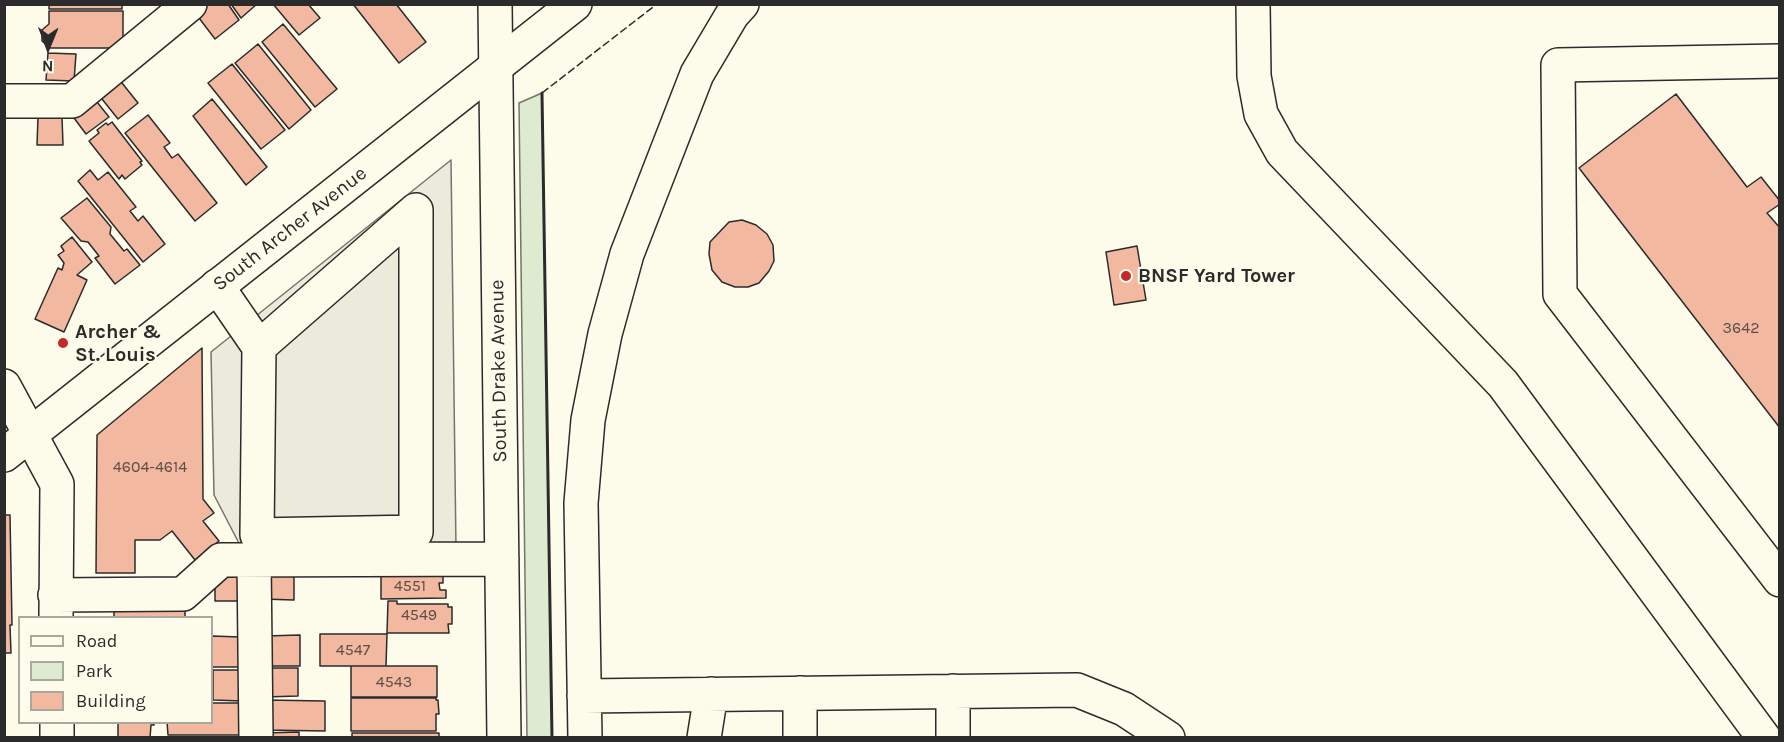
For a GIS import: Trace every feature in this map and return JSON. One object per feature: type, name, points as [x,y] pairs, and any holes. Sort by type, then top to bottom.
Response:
[{"type":"street","points":[[4,101],[72,101],[190,4]]},
{"type":"street","name":"South Drake Avenue","points":[[495,4],[504,738]]},
{"type":"street","name":"South Archer Avenue","points":[[4,454],[575,4]]},
{"type":"street","points":[[585,738],[581,503],[588,420],[605,334],[627,254],[697,74],[732,15],[742,4]]},
{"type":"street","points":[[1252,4],[1254,76],[1261,114],[1282,152],[1503,384],[1764,738]]},
{"type":"street","points":[[1779,61],[1558,65],[1560,294],[1779,580]]},
{"type":"street","points":[[217,286],[258,347],[257,535],[416,532],[416,210],[258,347]]},
{"type":"street","points":[[4,386],[57,484],[56,606],[183,594],[221,560],[502,558]]},
{"type":"street","points":[[254,560],[256,738]]},
{"type":"street","points":[[584,696],[1077,690],[1123,724],[1168,738]]},
{"type":"street","points":[[952,738],[953,691]]},
{"type":"street","points":[[800,693],[800,738]]},
{"type":"street","points":[[704,738],[711,694]]},
{"type":"green space","points":[[542,93],[552,737],[527,738],[519,103]]},
{"type":"shaded area","points":[[451,160],[456,549],[242,549],[214,495],[211,352]]},
{"type":"building","points":[[49,4],[122,4],[122,9],[49,9]]},
{"type":"building","points":[[208,4],[228,4],[239,20],[215,39],[196,14]]},
{"type":"building","points":[[231,4],[257,4],[241,18]]},
{"type":"building","points":[[273,4],[308,4],[320,18],[299,35]]},
{"type":"building","points":[[353,4],[396,4],[426,42],[399,63]]},
{"type":"building","points":[[49,11],[123,11],[123,42],[116,48],[50,48],[42,41],[42,30],[49,24]]},
{"type":"building","points":[[283,24],[337,89],[315,107],[262,42]]},
{"type":"building","points":[[258,44],[311,110],[289,129],[235,63]]},
{"type":"building","points":[[48,53],[76,54],[74,81],[46,80]]},
{"type":"building","points":[[232,64],[285,130],[261,149],[208,83]]},
{"type":"building","points":[[118,78],[138,103],[118,119],[98,94]]},
{"type":"building","points":[[1676,94],[1747,187],[1761,177],[1780,201],[1780,204],[1767,213],[1780,228],[1780,428],[1579,168]]},
{"type":"building","points":[[93,97],[109,117],[86,134],[71,114]]},
{"type":"building","points":[[212,99],[267,167],[246,185],[193,116]]},
{"type":"building","points":[[148,115],[170,143],[164,147],[172,158],[178,154],[217,203],[195,221],[125,133]]},
{"type":"building","points":[[38,117],[62,117],[63,145],[37,145]]},
{"type":"building","points":[[112,122],[142,161],[140,162],[142,165],[125,179],[122,175],[119,179],[89,141],[99,133],[97,130],[106,123],[108,125]]},
{"type":"building","points":[[90,170],[98,180],[108,172],[136,207],[130,211],[138,221],[143,216],[165,244],[143,262],[78,181]]},
{"type":"building","points":[[87,198],[111,227],[110,234],[140,265],[115,284],[95,258],[99,256],[88,242],[81,241],[61,218]]},
{"type":"building","points":[[742,220],[756,225],[767,234],[773,245],[774,261],[759,283],[748,287],[735,287],[722,282],[712,270],[709,254],[710,242],[729,222]]},
{"type":"building","points":[[72,237],[92,262],[77,275],[87,280],[64,332],[35,319],[58,268],[62,270],[64,263],[58,255],[64,251],[61,246]]},
{"type":"building","name":"BNSF Yard Tower","points":[[1137,246],[1146,300],[1114,305],[1106,252]]},
{"type":"building","points":[[202,348],[203,499],[214,513],[203,521],[219,541],[195,560],[172,531],[160,540],[135,540],[135,573],[96,573],[97,435]]},
{"type":"building","points":[[4,515],[10,515],[11,653],[4,653]]},
{"type":"building","points":[[263,570],[294,570],[294,600],[262,599]]},
{"type":"building","points":[[381,570],[443,574],[443,583],[439,583],[440,590],[446,590],[446,598],[381,599]]},
{"type":"building","points":[[215,573],[242,573],[242,601],[215,601]]},
{"type":"building","points":[[388,601],[397,601],[397,604],[448,604],[448,607],[452,607],[452,624],[448,624],[449,633],[387,633]]},
{"type":"building","points":[[185,603],[185,616],[114,616],[114,604]]},
{"type":"building","points":[[320,634],[387,634],[386,666],[320,666]]},
{"type":"building","points":[[300,635],[300,666],[265,666],[265,636]]},
{"type":"building","points":[[213,636],[240,637],[239,667],[213,667]]},
{"type":"building","points":[[351,666],[437,666],[437,697],[351,697]]},
{"type":"building","points":[[264,668],[298,668],[298,696],[264,697]]},
{"type":"building","points":[[213,670],[242,670],[242,701],[213,700]]},
{"type":"building","points":[[351,698],[436,698],[439,714],[436,714],[436,731],[351,731]]},
{"type":"building","points":[[265,700],[325,701],[325,731],[265,730]]},
{"type":"building","points":[[213,703],[239,703],[239,735],[168,735],[167,724],[213,724]]},
{"type":"building","points":[[118,724],[154,724],[151,725],[150,738],[118,737]]},
{"type":"building","points":[[299,732],[299,738],[264,738],[264,733]]},
{"type":"building","points":[[352,733],[439,733],[439,738],[352,738]]},
{"type":"fence","points":[[542,93],[657,4]]},
{"type":"wall","points":[[542,93],[552,738]]},
{"type":"place","name":"BNSF Yard Tower","points":[[1126,276]]},
{"type":"place","name":"Archer & St. Louis","points":[[63,343]]}]
